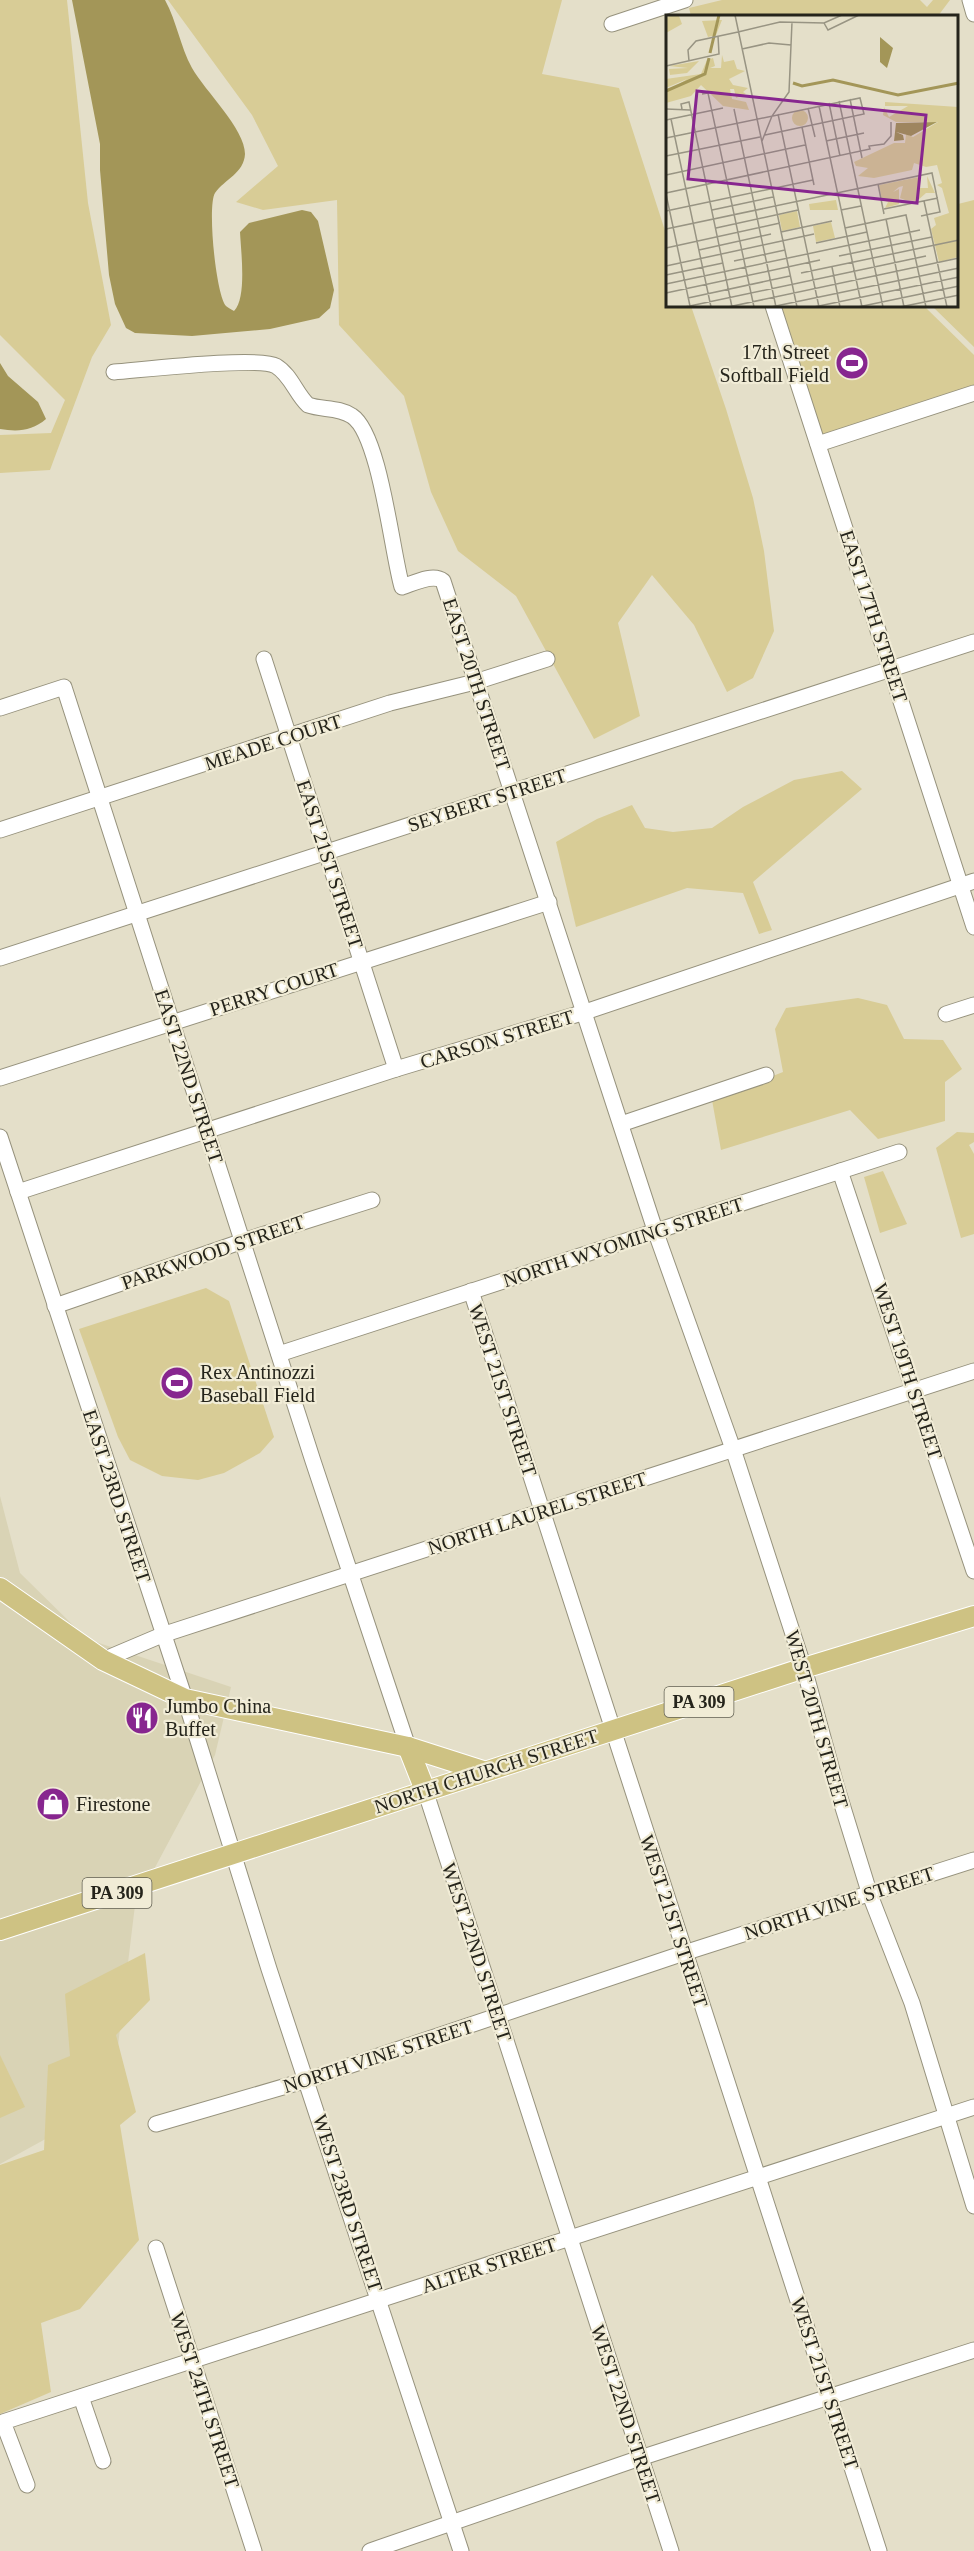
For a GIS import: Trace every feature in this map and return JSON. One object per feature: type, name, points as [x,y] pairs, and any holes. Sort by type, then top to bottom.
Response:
[{"type":"main road","points":[[0,1588],[103,1660],[185,1700],[408,1747],[483,1771]]},
{"type":"main road","name":"NORTH CHURCH STREET","points":[[0,1930],[234,1855],[483,1771],[974,1616]]},
{"type":"main road","name":"WEST 22ND STREET","points":[[408,1747],[425,1790]]},
{"type":"street","points":[[970,0],[974,14]]},
{"type":"street","points":[[612,24],[679,5]]},
{"type":"street","name":"EAST 17TH STREET","points":[[774,308],[891,669],[967,884],[974,927]]},
{"type":"street","name":"EAST 20TH STREET","points":[[114,372],[250,361],[274,364],[288,377],[308,405],[343,411],[359,422],[364,430],[384,495],[402,587],[432,578],[439,578],[443,581],[656,1233]]},
{"type":"street","points":[[818,444],[974,393]]},
{"type":"street","name":"SEYBERT STREET","points":[[0,958],[974,642]]},
{"type":"street","name":"EAST 21ST STREET","points":[[264,659],[396,1069]]},
{"type":"street","name":"MEADE COURT","points":[[0,830],[390,704],[476,682],[547,659]]},
{"type":"street","points":[[0,708],[64,687],[100,798]]},
{"type":"street","name":"EAST 22ND STREET","points":[[100,798],[279,1353]]},
{"type":"street","name":"CARSON STREET","points":[[18,1192],[396,1069],[585,1012],[967,884]]},
{"type":"street","name":"PERRY COURT","points":[[0,1078],[549,902]]},
{"type":"street","points":[[946,1014],[974,1005]]},
{"type":"street","points":[[621,1124],[766,1075]]},
{"type":"street","name":"EAST 23RD STREET","points":[[0,1137],[234,1855]]},
{"type":"street","name":"NORTH WYOMING STREET","points":[[279,1353],[656,1233],[899,1152]]},
{"type":"street","name":"WEST 19TH STREET","points":[[840,1170],[974,1571]]},
{"type":"street","name":"PARKWOOD STREET","points":[[55,1306],[243,1241],[372,1200]]},
{"type":"street","name":"WEST 20TH STREET","points":[[656,1233],[733,1449],[804,1668],[836,1785],[870,1895],[912,2002],[974,2206]]},
{"type":"street","name":"WEST 21ST STREET","points":[[471,1291],[879,2551]]},
{"type":"street","name":"WEST 22ND STREET","points":[[279,1353],[408,1747]]},
{"type":"street","name":"NORTH LAUREL STREET","points":[[103,1660],[162,1635],[974,1371]]},
{"type":"street","name":"WEST 22ND STREET","points":[[425,1790],[671,2551]]},
{"type":"street","name":"WEST 23RD STREET","points":[[234,1855],[269,1969],[461,2551]]},
{"type":"street","name":"NORTH VINE STREET","points":[[156,2124],[307,2080],[684,1953],[974,1860]]},
{"type":"street","name":"ALTER STREET","points":[[27,2485],[3,2422],[974,2107]]},
{"type":"street","name":"WEST 24TH STREET","points":[[156,2248],[254,2551]]},
{"type":"street","points":[[370,2551],[640,2457],[974,2350]]},
{"type":"street","points":[[81,2397],[103,2461]]},
{"type":"shaded area","points":[[0,0],[67,0],[88,203],[111,325],[92,357],[50,470],[0,473],[0,435],[51,433],[65,400],[0,335]]},
{"type":"shaded area","points":[[72,0],[165,0],[192,68],[239,133],[245,154],[238,171],[219,188],[213,201],[212,232],[222,299],[226,306],[234,311],[241,296],[240,232],[249,223],[302,210],[311,212],[318,221],[334,290],[330,308],[319,318],[270,329],[192,336],[135,333],[126,328],[115,304],[109,275],[100,144]]},
{"type":"shaded area","points":[[168,0],[562,0],[542,74],[619,88],[666,234],[666,308],[692,308],[753,498],[764,551],[774,631],[753,678],[727,692],[694,625],[652,575],[618,623],[640,716],[594,739],[516,596],[458,551],[431,492],[404,396],[339,325],[337,200],[263,210],[236,202],[278,166],[252,115]]},
{"type":"shaded area","points":[[722,0],[920,0],[927,7],[933,0],[950,0],[939,15],[691,15],[689,8]]},
{"type":"shaded area","points":[[974,200],[974,347],[934,308],[959,308],[959,204]]},
{"type":"shaded area","points":[[780,308],[926,308],[974,355],[974,388],[821,437]]},
{"type":"shaded area","points":[[0,363],[8,376],[38,402],[46,419],[41,423],[25,430],[0,429]]},
{"type":"shaded area","points":[[842,771],[862,789],[753,882],[772,930],[759,934],[743,893],[687,888],[576,927],[556,842],[597,819],[632,805],[645,828],[673,832],[712,828],[743,807],[794,780]]},
{"type":"shaded area","points":[[858,998],[887,1005],[904,1039],[943,1040],[962,1069],[945,1082],[945,1121],[878,1139],[850,1110],[721,1150],[712,1100],[783,1072],[775,1029],[786,1008]]},
{"type":"shaded area","points":[[957,1132],[974,1133],[974,1142],[969,1145],[974,1154],[974,1234],[961,1238],[936,1148]]},
{"type":"shaded area","points":[[883,1171],[907,1224],[880,1233],[864,1177]]},
{"type":"shaded area","name":"Rex Antinozzi Baseball Field","points":[[206,1288],[229,1301],[274,1437],[260,1453],[224,1473],[198,1480],[162,1476],[130,1460],[118,1437],[79,1329]]},
{"type":"shaded area","points":[[0,1496],[20,1573],[87,1639],[231,1687],[215,1755],[135,1905],[111,2103],[0,2164]]},
{"type":"shaded area","points":[[145,1953],[150,2000],[116,2035],[136,2112],[120,2125],[139,2240],[80,2309],[41,2323],[51,2392],[0,2414],[0,2165],[44,2150],[48,2065],[70,2056],[65,1994]]},
{"type":"shaded area","points":[[0,2055],[25,2107],[0,2118]]},
{"type":"place","name":"17th Street Softball Field","points":[[852,363]]},
{"type":"place","name":"Rex Antinozzi Baseball Field","points":[[177,1383]]},
{"type":"place","name":"Jumbo China Buffet","points":[[142,1718]]},
{"type":"place","name":"Firestone","points":[[53,1804]]}]
